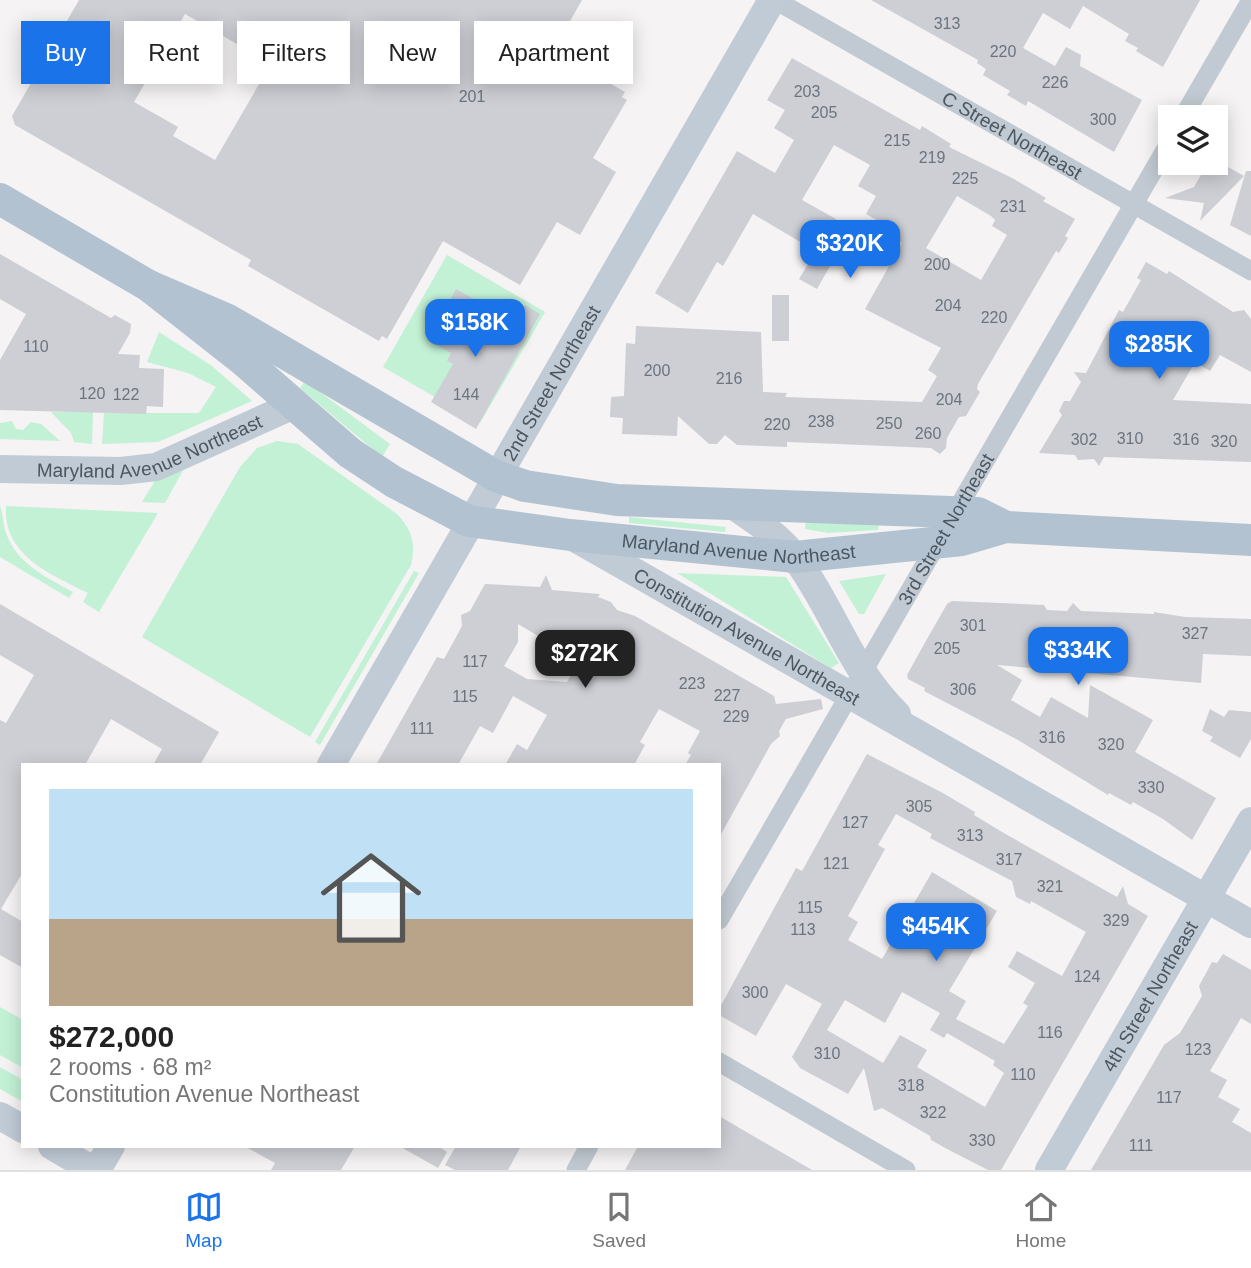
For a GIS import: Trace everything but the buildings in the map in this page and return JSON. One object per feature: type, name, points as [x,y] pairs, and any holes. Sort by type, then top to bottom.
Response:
[{"type":"main road","name":"2nd Street Northeast","points":[[332,763],[469,521],[773,0]]},
{"type":"main road","points":[[0,200],[149,286],[228,320],[496,476]]},
{"type":"main road","points":[[149,286],[373,470],[469,521]]},
{"type":"main road","name":"Maryland Avenue Northeast","points":[[0,468],[121,471],[156,467],[294,405]]},
{"type":"main road","name":"Maryland Avenue Northeast","points":[[496,476],[525,486],[617,500],[978,513],[1006,527]]},
{"type":"main road","name":"Constitution Avenue Northeast","points":[[731,505],[774,534],[795,557],[856,684]]},
{"type":"main road","name":"Maryland Avenue Northeast","points":[[469,521],[570,535],[795,557],[939,540],[962,540],[1006,527],[1251,540]]},
{"type":"main road","name":"Constitution Avenue Northeast","points":[[570,535],[856,684],[924,735],[1251,925]]},
{"type":"main road","name":"4th Street Northeast","points":[[1049,1170],[1251,821]]},
{"type":"main road","points":[[0,1116],[21,1128]]},
{"type":"main road","points":[[56,1148],[95,1170],[110,1148]]},
{"type":"street","name":"C Street Northeast","points":[[773,0],[1251,271]]},
{"type":"street","points":[[1190,105],[1251,0]]},
{"type":"street","name":"3rd Street Northeast","points":[[721,917],[1158,162]]},
{"type":"street","points":[[721,1063],[906,1170]]},
{"type":"street","points":[[576,1170],[588,1148]]},
{"type":"green space","points":[[447,255],[545,312],[480,423],[383,367]]},
{"type":"green space","points":[[159,332],[212,366],[252,401],[158,442],[102,444],[104,413],[199,413],[216,387],[188,373],[147,362]]},
{"type":"green space","points":[[305,381],[390,444],[382,457],[300,388]]},
{"type":"green space","points":[[51,412],[93,412],[92,444],[74,442],[71,433]]},
{"type":"green space","points":[[12,421],[16,429],[23,430],[31,422],[41,424],[60,441],[0,439],[0,423]]},
{"type":"green space","points":[[277,441],[298,444],[397,514],[409,531],[413,543],[411,565],[310,737],[142,637],[240,467],[257,448]]},
{"type":"green space","points":[[186,465],[165,503],[142,502],[156,479]]},
{"type":"green space","points":[[0,506],[6,533],[17,553],[34,568],[73,592],[69,598],[0,557]]},
{"type":"green space","points":[[6,506],[158,513],[99,612],[83,602],[88,593],[45,570],[21,550],[12,538],[7,523]]},
{"type":"green space","points":[[629,517],[726,527],[725,532],[629,523]]},
{"type":"green space","points":[[806,521],[879,523],[878,530],[828,533],[805,529]]},
{"type":"green space","points":[[414,571],[419,573],[320,745],[315,742]]},
{"type":"green space","points":[[677,573],[786,577],[839,663],[831,668]]},
{"type":"green space","points":[[886,574],[864,614],[859,614],[839,581]]},
{"type":"green space","points":[[0,1007],[21,1019],[21,1067],[0,1055]]},
{"type":"green space","points":[[0,1067],[21,1079],[21,1101],[0,1089]]}]
